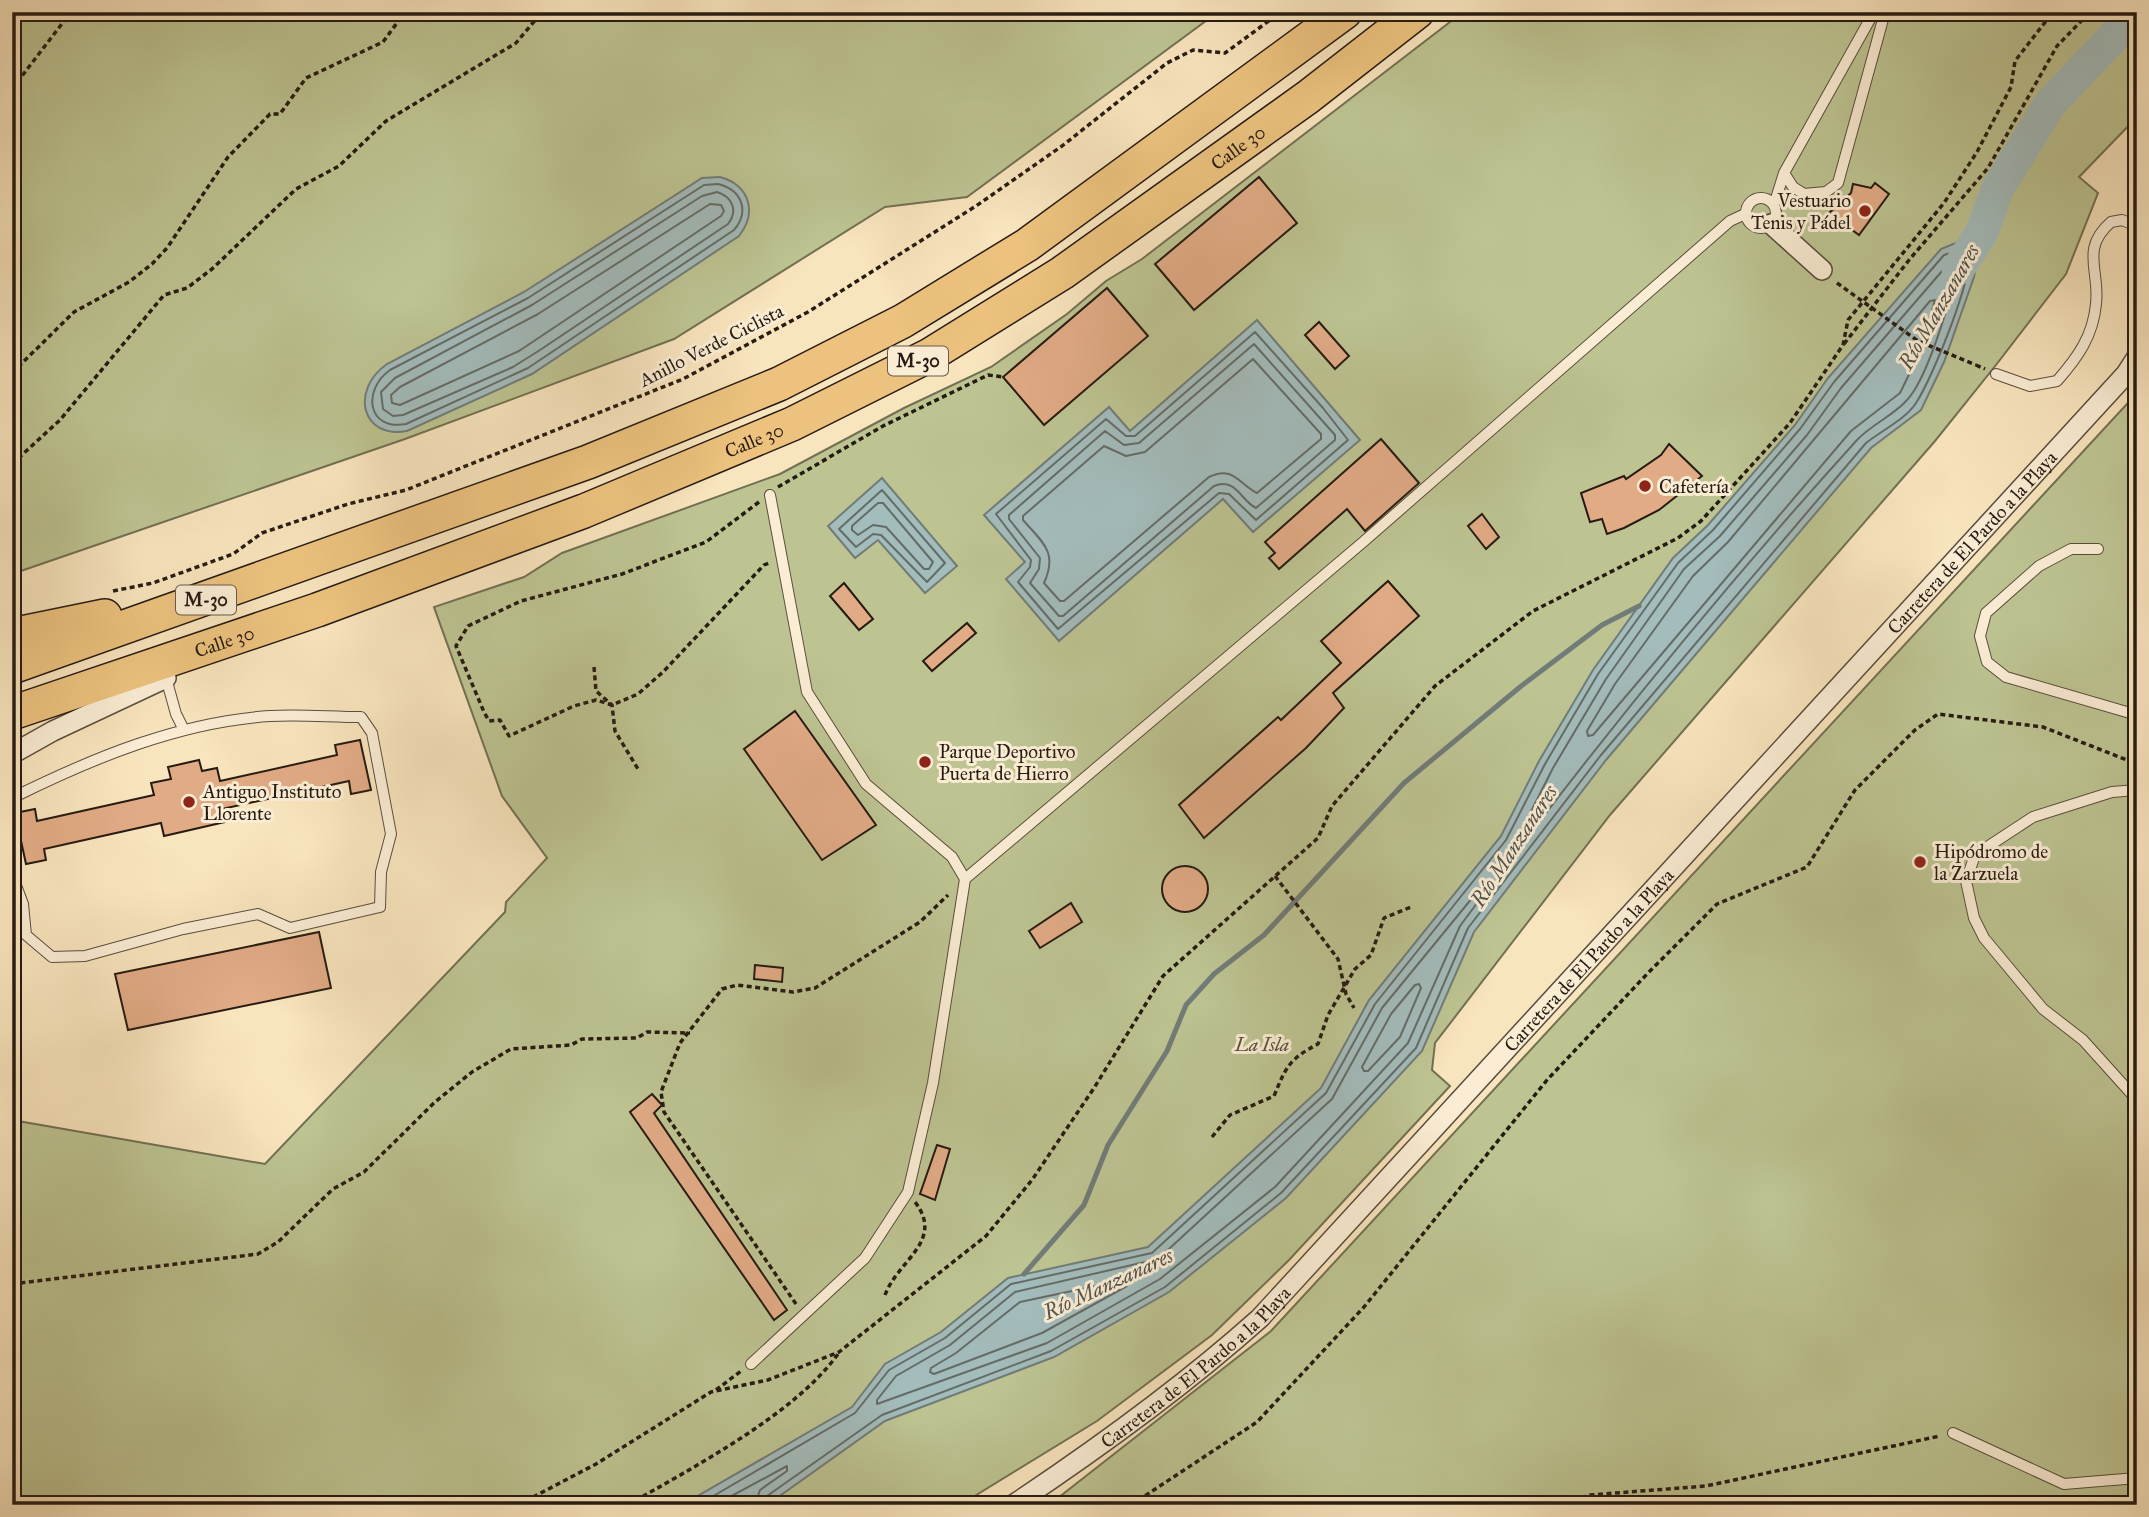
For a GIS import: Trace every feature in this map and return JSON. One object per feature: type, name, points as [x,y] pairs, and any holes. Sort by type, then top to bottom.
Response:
[{"type":"highway","name":"M-30","points":[[12,667],[339,552],[779,384],[903,321],[1027,245],[1345,12]]},
{"type":"highway","name":"Calle 30","points":[[12,713],[233,638],[584,511],[792,424],[930,355],[1062,273],[1308,97],[1417,12]]},
{"type":"highway","points":[[12,635],[92,621],[264,561],[339,552]]},
{"type":"highway","points":[[166,678],[233,638]]},
{"type":"street","points":[[1773,215],[1830,277]]},
{"type":"street","name":"Carretera de El Pardo a la Playa","points":[[1013,1505],[1127,1427],[1202,1370],[1261,1318],[2131,370],[2137,357]]},
{"type":"street","points":[[12,754],[53,731],[166,678]]},
{"type":"lane","points":[[1773,215],[1766,199],[1756,198],[1748,204],[1745,214],[1749,223],[1758,228],[1773,215],[1784,173],[1874,12]]},
{"type":"lane","points":[[1784,173],[1793,187],[1804,194],[1826,192],[1838,183],[1885,12]]},
{"type":"lane","points":[[965,879],[1362,542],[1730,221],[1745,214]]},
{"type":"lane","points":[[1996,374],[2030,386],[2057,381],[2080,354],[2090,333],[2097,300],[2093,261],[2097,237],[2111,222],[2122,220],[2137,226]]},
{"type":"lane","points":[[751,1364],[865,1258],[908,1192],[933,1083],[965,879],[952,857],[866,784],[807,692],[770,495]]},
{"type":"lane","points":[[2098,549],[2071,549],[2039,566],[1986,613],[1980,636],[1987,662],[2006,677],[2137,715]]},
{"type":"lane","points":[[166,678],[176,714],[184,730]]},
{"type":"lane","points":[[12,798],[91,759],[184,730],[270,716],[361,717],[372,733],[391,834],[381,872],[380,907],[289,928],[258,914],[183,929],[85,956],[52,957],[26,935],[23,904],[12,875]]},
{"type":"lane","points":[[2137,790],[2112,792],[2033,817],[1975,855],[1966,881],[1973,918],[1984,938],[2043,1009],[2083,1040],[2137,1100]]},
{"type":"lane","points":[[1953,1433],[2064,1484],[2137,1478]]},
{"type":"path","points":[[12,89],[71,12]]},
{"type":"path","points":[[12,373],[74,312],[129,282],[152,264],[167,248],[228,158],[270,114],[280,114],[306,78],[383,43],[405,12]]},
{"type":"path","points":[[12,464],[60,420],[164,295],[187,288],[212,269],[296,189],[339,166],[386,121],[516,43],[542,12]]},
{"type":"path","name":"Anillo Verde Ciclista","points":[[112,591],[153,583],[233,554],[262,533],[348,504],[406,490],[683,379],[808,312],[976,205],[1062,146],[1167,63],[1193,50],[1225,53],[1281,12]]},
{"type":"path","points":[[1843,345],[1848,320],[1944,203],[1977,152],[2011,87],[2015,61],[2053,12]]},
{"type":"path","points":[[628,1505],[704,1460],[815,1384],[839,1352],[986,1236],[1032,1180],[1163,976],[1318,838],[1332,806],[1435,686],[1533,611],[1678,538],[1701,521],[1790,423],[1843,345],[1909,260],[1987,168],[2057,46],[2090,12]]},
{"type":"path","points":[[1830,277],[1918,341],[1976,365]]},
{"type":"path","points":[[782,560],[764,565],[638,694],[612,705],[597,700],[574,706],[509,736],[500,719],[489,720],[484,712],[456,646],[468,626],[521,601],[622,574],[706,542],[770,495],[786,479],[883,426],[988,375],[1003,377]]},
{"type":"path","points":[[594,667],[596,691],[612,705],[615,731],[638,769]]},
{"type":"path","points":[[1131,1505],[1257,1422],[1364,1307],[1547,1080],[1629,993],[1717,904],[1807,867],[1855,790],[1915,730],[1938,714],[2043,727],[2137,764]]},
{"type":"path","points":[[1275,876],[1338,959],[1345,990],[1354,1008]]},
{"type":"path","points":[[796,1304],[664,1112],[661,1092],[680,1042],[690,1033],[722,989],[737,985],[793,992],[815,988],[920,922],[965,879]]},
{"type":"path","points":[[1212,1137],[1230,1115],[1274,1096],[1286,1067],[1297,1055],[1318,1044],[1328,1015],[1355,969],[1371,955],[1384,918],[1411,907]]},
{"type":"path","points":[[12,1284],[258,1254],[278,1242],[333,1189],[364,1172],[453,1087],[511,1049],[571,1045],[582,1040],[637,1038],[647,1032],[690,1033]]},
{"type":"path","points":[[885,1295],[893,1278],[908,1264],[926,1228],[927,1218],[908,1192]]},
{"type":"path","points":[[713,1392],[768,1380],[839,1352]]},
{"type":"path","points":[[518,1505],[596,1464],[713,1392],[751,1364]]},
{"type":"path","points":[[1557,1505],[1590,1495],[1706,1486],[1953,1433]]},
{"type":"green space","points":[[12,12],[1218,12],[967,197],[885,207],[674,339],[405,439],[12,574]]},
{"type":"green space","name":"Parque Deportivo Puerta de Hierro","points":[[1463,12],[2137,12],[2137,117],[2079,177],[2098,193],[2066,274],[1935,441],[1610,815],[1435,1043],[1432,1070],[1450,1086],[1289,1260],[1212,1335],[1097,1421],[960,1505],[12,1505],[12,1120],[265,1164],[505,912],[506,902],[547,858],[502,796],[434,607],[524,577],[562,553],[780,474],[904,408],[991,367],[1067,314],[1106,281],[1142,259]]},
{"type":"green space","name":"Hipódromo de la Zarzuela","points":[[2137,393],[2137,1505],[1049,1505],[1271,1331]]},
{"type":"water","points":[[720,177],[738,186],[748,200],[748,218],[739,236],[532,374],[407,431],[379,428],[371,420],[365,399],[368,387],[375,375],[387,364],[524,292],[702,178]]},
{"type":"water","points":[[1982,232],[1974,277],[1944,362],[1921,410],[1871,448],[1606,760],[1474,932],[1422,1051],[1286,1198],[1169,1292],[1054,1357],[885,1421],[767,1505],[682,1505],[852,1407],[885,1364],[941,1332],[1008,1278],[1148,1247],[1321,1088],[1369,1000],[1501,836],[1539,761],[1593,670],[1673,558],[1708,525],[1795,425],[1828,378],[1941,249]]},
{"type":"water","points":[[1257,320],[1360,440],[1253,532],[1223,499],[1059,641],[1006,579],[1025,562],[984,515],[1109,407],[1130,431]]},
{"type":"water","points":[[882,478],[957,566],[925,593],[878,540],[855,558],[828,526]]},
{"type":"building","points":[[1259,177],[1297,223],[1194,310],[1155,264]]},
{"type":"building","name":"Vestuario Tenis y Pádel","points":[[1875,183],[1889,194],[1859,235],[1829,213],[1851,193],[1853,184],[1871,188]]},
{"type":"building","points":[[1107,288],[1148,336],[1044,425],[1003,377]]},
{"type":"building","points":[[1319,322],[1349,356],[1335,369],[1305,335]]},
{"type":"building","points":[[1381,439],[1419,483],[1365,531],[1347,509],[1279,569],[1269,558],[1275,553],[1265,542]]},
{"type":"building","name":"Cafetería","points":[[1669,444],[1702,476],[1659,510],[1624,528],[1607,534],[1602,519],[1590,522],[1581,493],[1624,476],[1626,479],[1661,455]]},
{"type":"building","points":[[1482,514],[1499,537],[1486,549],[1468,526]]},
{"type":"building","points":[[1388,581],[1419,616],[1333,693],[1344,708],[1306,748],[1204,838],[1179,805],[1278,717],[1281,720],[1341,663],[1321,641]]},
{"type":"building","points":[[844,583],[873,619],[859,630],[830,596]]},
{"type":"building","points":[[967,623],[976,633],[932,671],[923,661]]},
{"type":"building","points":[[795,711],[876,825],[822,860],[744,749]]},
{"type":"building","name":"Antiguo Instituto Llorente","points":[[360,740],[371,790],[351,794],[349,781],[222,809],[225,822],[164,836],[161,823],[44,849],[46,860],[26,864],[15,813],[35,809],[37,821],[154,795],[151,783],[171,779],[168,767],[199,760],[202,771],[217,768],[220,781],[337,755],[335,745]]},
{"type":"building","points":[[1185,866],[1201,873],[1208,889],[1201,905],[1185,912],[1169,905],[1162,889],[1169,873]]},
{"type":"building","points":[[1071,903],[1082,922],[1040,948],[1029,931]]},
{"type":"building","points":[[319,932],[331,988],[128,1030],[115,974]]},
{"type":"building","points":[[755,965],[783,968],[782,982],[754,979]]},
{"type":"building","points":[[652,1094],[662,1105],[654,1113],[787,1310],[774,1320],[630,1112]]},
{"type":"building","points":[[937,1145],[950,1149],[935,1200],[920,1194]]},
{"type":"waterway","name":"Río Manzanares","points":[[1958,269],[1982,232],[1998,188],[2050,104],[2137,12]]},
{"type":"waterway","points":[[1024,1274],[1084,1205],[1108,1145],[1167,1051],[1186,1005],[1214,974],[1264,935],[1404,783],[1520,687],[1602,625],[1639,606]]},
{"type":"place","name":"Vestuario Tenis y Pádel","points":[[1865,211]]},
{"type":"place","name":"Cafetería","points":[[1645,486]]},
{"type":"place","name":"Parque Deportivo Puerta de Hierro","points":[[925,762]]},
{"type":"place","name":"Antiguo Instituto Llorente","points":[[189,802]]},
{"type":"place","name":"Hipódromo de la Zarzuela","points":[[1920,862]]},
{"type":"park label","name":"La Isla","points":[[1262,1044]]}]
